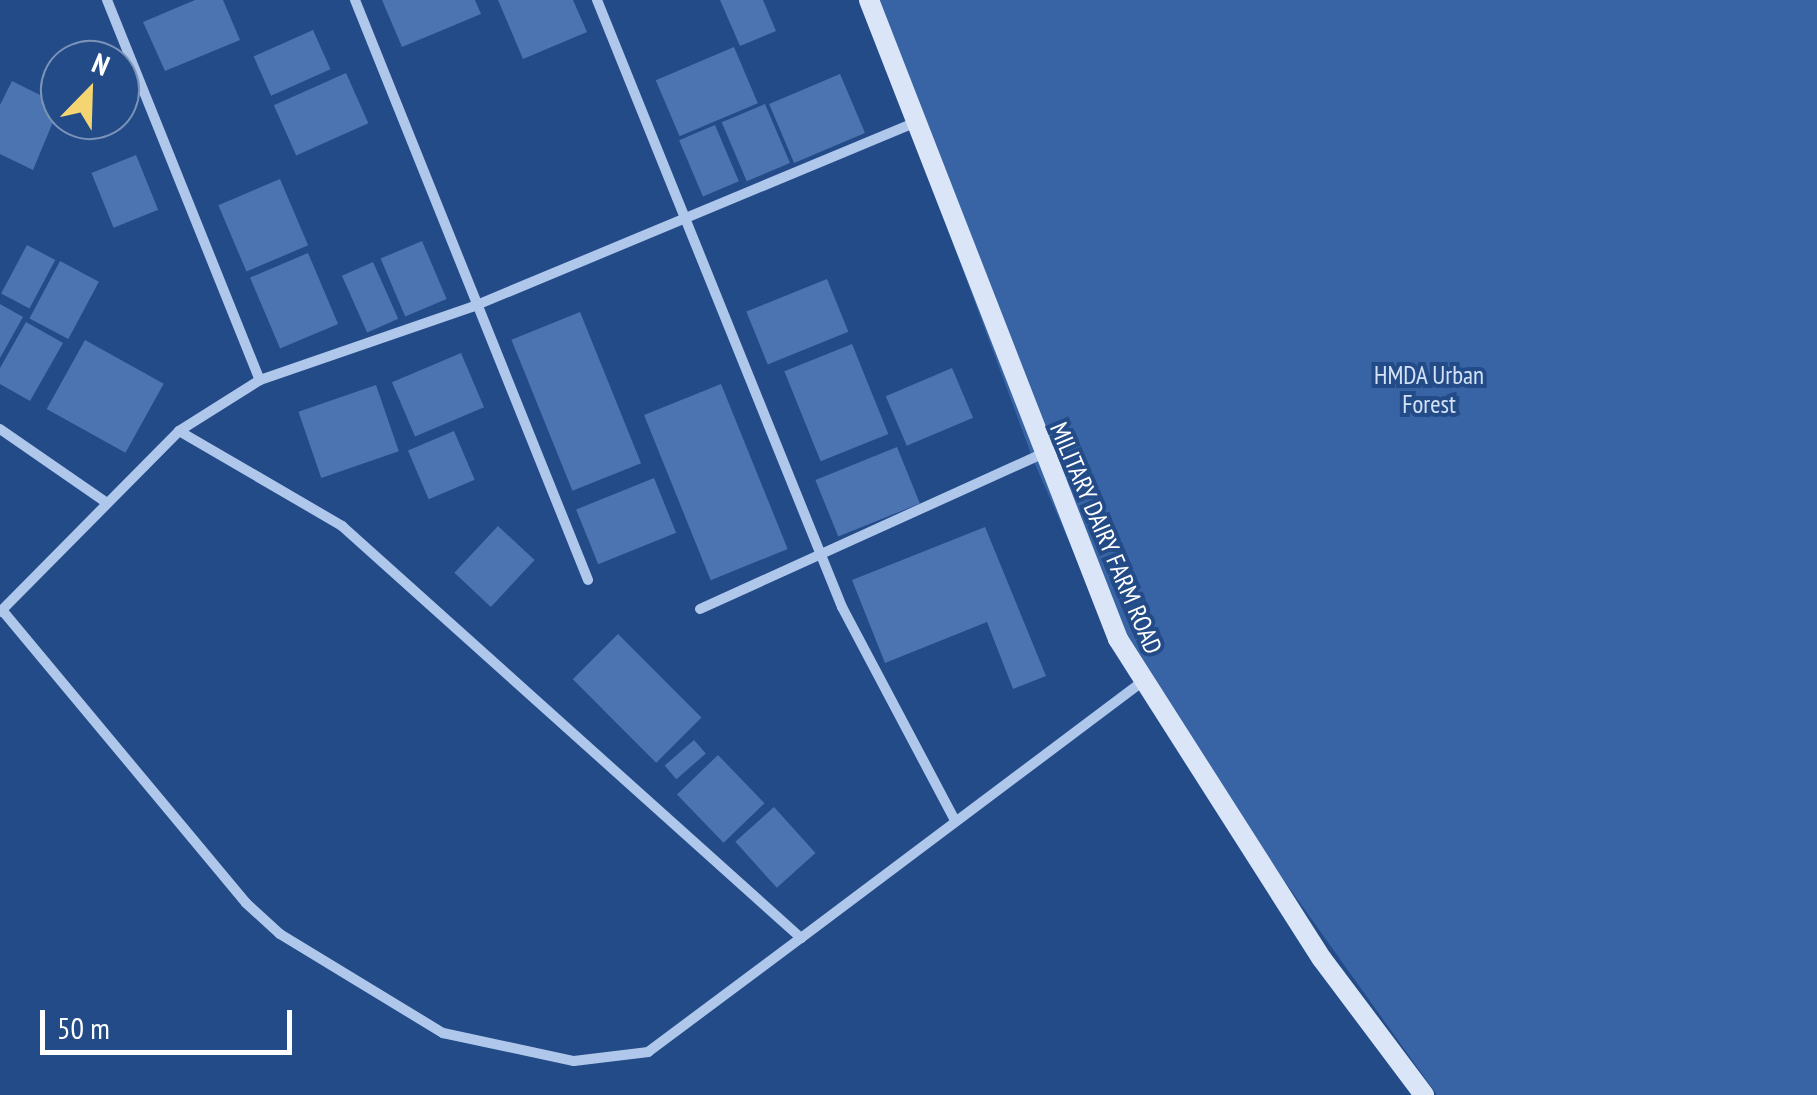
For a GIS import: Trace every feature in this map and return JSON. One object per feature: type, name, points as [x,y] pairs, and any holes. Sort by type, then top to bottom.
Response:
[{"type":"main road","name":"MILITARY DAIRY FARM ROAD","points":[[869,0],[1041,454],[1142,684],[1322,959],[1424,1095]]},
{"type":"street","points":[[107,0],[260,380]]},
{"type":"street","points":[[354,0],[472,307],[588,580]]},
{"type":"street","points":[[598,0],[876,678],[954,820]]},
{"type":"street","points":[[917,122],[690,220],[472,307],[260,380],[179,431],[104,501],[1,611],[246,903],[280,934],[444,1033],[574,1061],[648,1052],[954,820],[1142,684]]},
{"type":"street","points":[[0,430],[104,501]]},
{"type":"street","points":[[179,431],[342,526],[801,938]]},
{"type":"street","points":[[700,609],[1041,454]]},
{"type":"green space","name":"HMDA Urban Forest","points":[[863,0],[1817,0],[1817,1095],[1437,1095],[1113,641],[1034,462]]},
{"type":"building","points":[[195,0],[223,0],[240,40],[165,71],[143,22]]},
{"type":"building","points":[[382,0],[475,0],[481,14],[402,47]]},
{"type":"building","points":[[498,0],[573,0],[587,32],[523,59]]},
{"type":"building","points":[[720,0],[763,0],[776,31],[740,46]]},
{"type":"building","points":[[313,30],[330,69],[271,96],[254,56]]},
{"type":"building","points":[[734,47],[758,103],[680,136],[656,80]]},
{"type":"building","points":[[346,73],[368,123],[296,155],[274,105]]},
{"type":"building","points":[[840,74],[865,133],[794,163],[769,104]]},
{"type":"building","points":[[12,81],[40,95],[40,140],[45,140],[33,170],[0,154],[0,105]]},
{"type":"building","points":[[765,104],[790,163],[747,181],[722,122]]},
{"type":"building","points":[[715,125],[739,181],[703,196],[679,140]]},
{"type":"building","points":[[136,155],[158,210],[114,228],[91,173]]},
{"type":"building","points":[[280,179],[308,245],[246,271],[218,205]]},
{"type":"building","points":[[422,241],[447,299],[405,317],[381,259]]},
{"type":"building","points":[[27,245],[55,260],[29,309],[1,294]]},
{"type":"building","points":[[308,253],[338,324],[280,348],[250,278]]},
{"type":"building","points":[[60,261],[99,282],[68,339],[29,318]]},
{"type":"building","points":[[373,262],[398,319],[367,332],[342,276]]},
{"type":"building","points":[[827,279],[848,332],[768,364],[746,312]]},
{"type":"building","points":[[0,304],[23,317],[0,358]]},
{"type":"building","points":[[580,312],[641,463],[572,491],[511,340]]},
{"type":"building","points":[[26,322],[63,343],[30,401],[0,384],[0,368]]},
{"type":"building","points":[[85,340],[164,384],[125,453],[47,409]]},
{"type":"building","points":[[852,344],[888,434],[821,461],[784,371]]},
{"type":"building","points":[[461,353],[484,407],[415,437],[392,382]]},
{"type":"building","points":[[952,368],[973,418],[907,446],[886,396]]},
{"type":"building","points":[[721,384],[788,549],[711,580],[644,415]]},
{"type":"building","points":[[376,385],[399,451],[321,478],[298,412]]},
{"type":"building","points":[[454,431],[475,480],[429,499],[408,451]]},
{"type":"building","points":[[897,447],[920,504],[838,537],[815,480]]},
{"type":"building","points":[[654,478],[676,533],[598,564],[576,509]]},
{"type":"building","points":[[498,526],[535,560],[491,607],[454,573]]},
{"type":"building","points":[[985,527],[1046,676],[1013,689],[987,622],[885,663],[852,580]]},
{"type":"building","points":[[618,634],[701,717],[656,763],[573,679]]},
{"type":"building","points":[[694,740],[706,754],[676,779],[665,766]]},
{"type":"building","points":[[718,755],[765,803],[724,843],[677,795]]},
{"type":"building","points":[[774,807],[815,853],[777,888],[735,842]]}]
